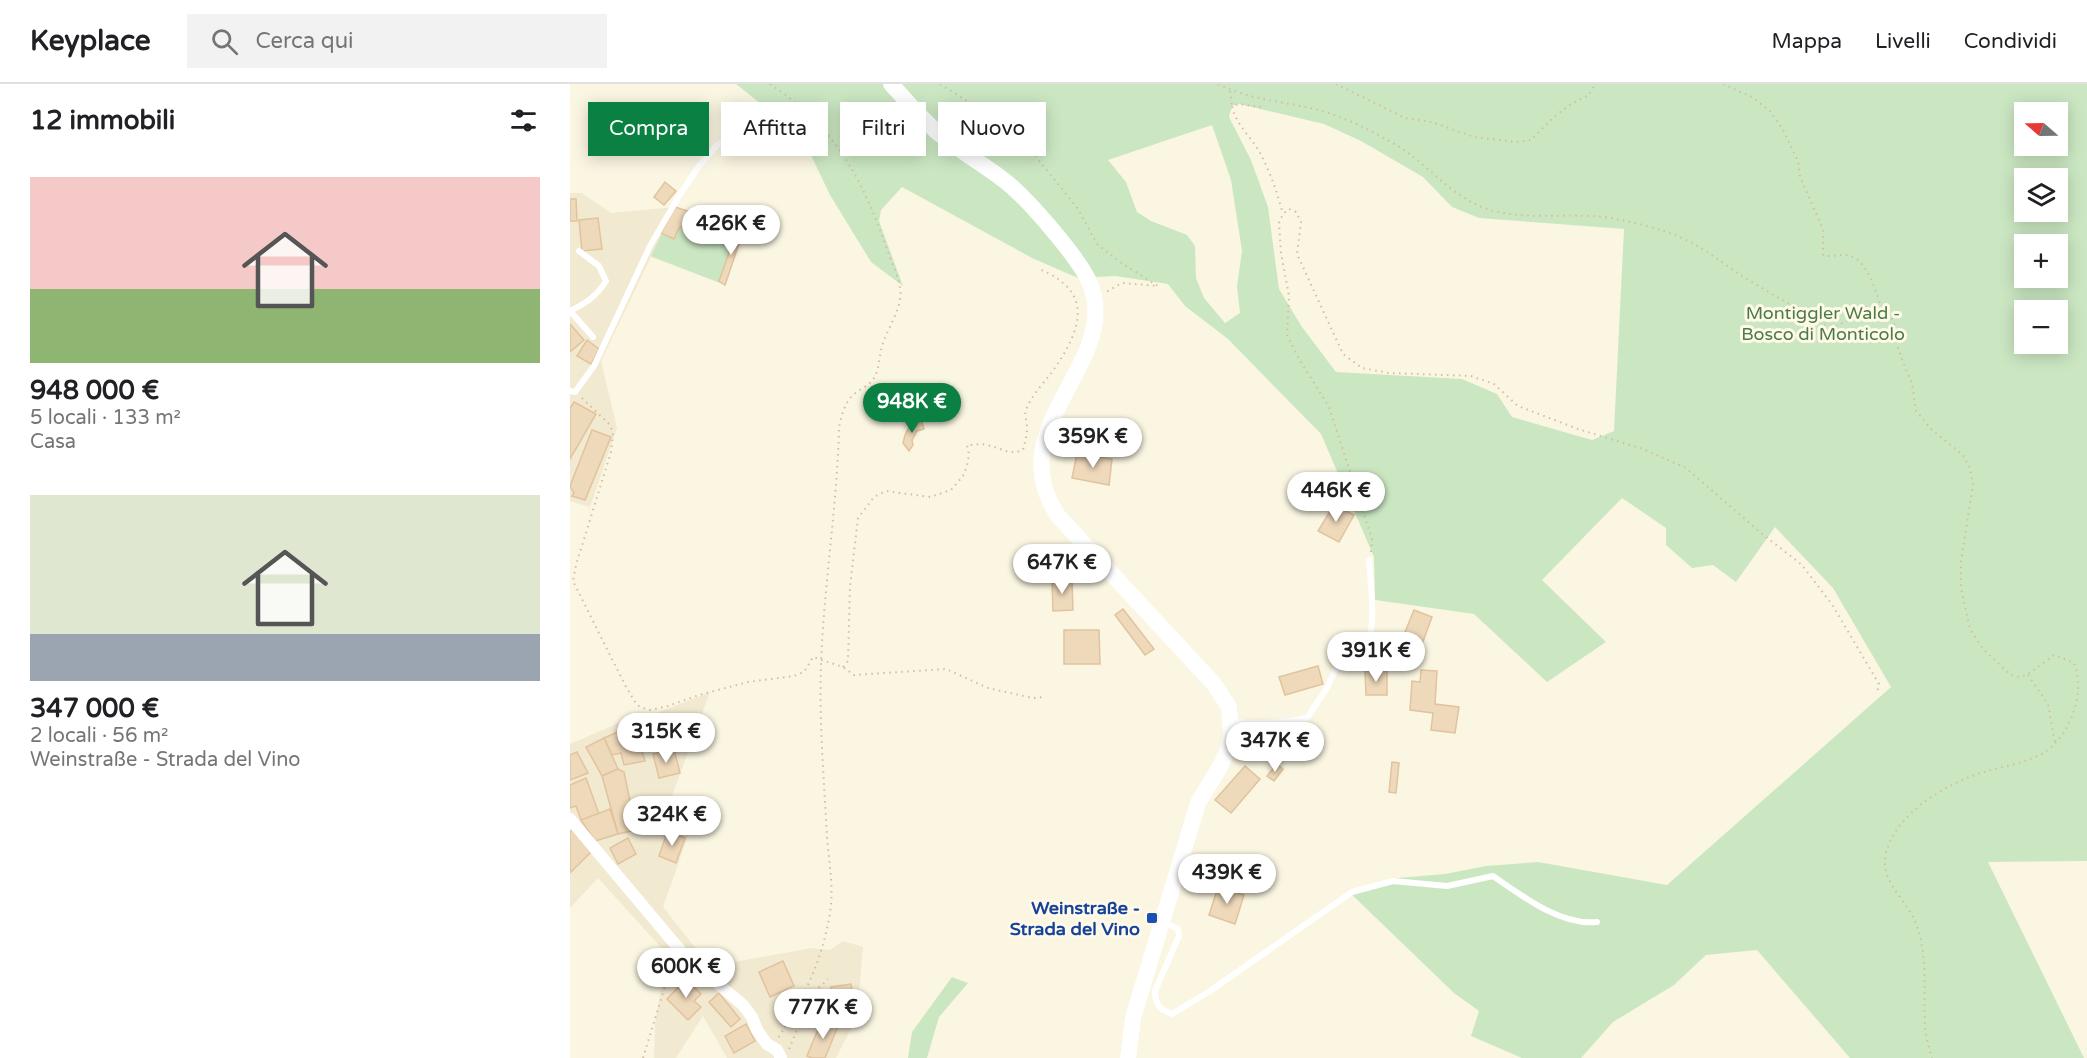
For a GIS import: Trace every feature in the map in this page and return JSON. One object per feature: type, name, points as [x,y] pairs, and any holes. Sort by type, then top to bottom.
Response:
[{"type":"main road","points":[[891,84],[933,129],[1006,181],[1083,269],[1092,289],[1095,317],[1087,349],[1056,411],[1044,443],[1040,460],[1045,490],[1059,517],[1214,684],[1229,707],[1231,721],[1229,747],[1198,803],[1133,1018],[1128,1058]]},
{"type":"street","points":[[571,823],[685,956],[743,1005],[766,1044],[784,1056]]},
{"type":"lane","points":[[572,392],[594,366],[650,246],[679,196],[699,166],[721,143]]},
{"type":"lane","points":[[579,251],[599,266],[606,282],[589,302],[570,311],[593,337]]},
{"type":"lane","points":[[1231,721],[1253,724],[1307,718],[1327,688],[1335,670],[1346,660],[1365,653],[1371,640],[1369,560]]},
{"type":"lane","points":[[1162,922],[1178,929],[1179,936],[1155,992],[1155,1001],[1163,1011],[1172,1014],[1210,991],[1352,892],[1393,881],[1447,886],[1493,876],[1553,913],[1585,923],[1598,922]]},
{"type":"path","points":[[770,84],[793,99],[841,150],[861,183],[890,258],[898,282],[900,298],[883,344],[876,375],[871,382],[852,396],[842,415],[839,429],[821,681],[827,831],[832,888],[826,935],[807,991],[776,1041]]},
{"type":"path","points":[[940,84],[1009,128],[1078,209],[1097,244],[1158,286],[1122,283],[1109,289],[1094,302]]},
{"type":"path","points":[[1218,84],[1256,98],[1331,114],[1357,124],[1402,149],[1466,201],[1494,211],[1533,216],[1613,218],[1678,237],[1695,245],[1745,278],[1825,325],[1836,326],[1848,321],[1853,313],[1866,307],[1889,314],[1894,322],[1898,349],[1912,384],[1916,411],[1932,430],[1963,455],[1970,468],[1973,484],[1960,562],[1961,588],[1970,629],[1983,649],[2011,675],[2020,677],[2027,675],[2054,656],[2074,663],[2079,674],[2076,704],[2066,729],[2055,743],[2044,752],[2028,759],[1981,772],[1932,796],[1907,817],[1895,833],[1886,854],[1885,865],[1890,884],[1914,918],[1923,953],[1925,1030],[1932,1058]]},
{"type":"path","points":[[1336,84],[1404,118],[1432,122],[1474,137],[1515,142],[1531,140],[1571,104],[1589,94],[1595,84]]},
{"type":"path","points":[[1723,84],[1752,97],[1770,111],[1784,130],[1798,161],[1800,177],[1823,229],[1823,255],[1831,258],[1840,255],[1851,256],[1862,264],[1883,311]]},
{"type":"path","points":[[1230,90],[1234,115],[1259,151],[1273,180],[1283,214]]},
{"type":"path","points":[[1232,106],[1239,104],[1262,107]]},
{"type":"path","points":[[1369,560],[1372,539],[1329,407],[1287,335],[1289,296],[1281,253],[1279,223],[1283,214],[1289,209],[1296,212],[1301,222],[1297,254],[1343,354],[1362,368],[1400,374],[1471,376],[1494,384],[1518,406],[1643,450],[1686,468],[1802,565],[1833,606],[1879,684],[1877,693]]},
{"type":"path","points":[[843,667],[848,661],[850,643],[849,605],[855,534],[858,518],[874,497],[886,491],[930,497],[951,490],[963,476],[967,466],[969,455],[967,446],[988,445],[1016,453],[1023,450],[1027,436],[1024,412],[1063,355],[1077,321],[1078,305],[1072,290],[1055,275],[1039,269]]},
{"type":"path","points":[[572,392],[610,425],[613,433],[611,452],[573,581],[612,662],[637,705],[650,710],[748,682],[794,676],[804,672],[813,657],[843,667],[854,675],[946,669],[988,688],[1033,698],[1044,697]]},
{"type":"path","points":[[2027,675],[2048,704],[2055,743]]},
{"type":"path","points":[[643,1058],[677,947]]},
{"type":"path","points":[[784,1056],[810,996],[828,979]]},
{"type":"path","points":[[807,991],[810,996]]},
{"type":"shaded area","points":[[570,193],[582,193],[611,213],[675,207],[744,229],[725,285],[651,257],[601,361],[617,428],[590,507],[570,501]]},
{"type":"shaded area","points":[[710,692],[665,815],[693,822],[663,907],[697,950],[734,962],[812,948],[830,950],[843,941],[863,947],[857,1017],[836,1058],[727,1058],[703,1016],[676,1058],[654,1058],[655,1023],[667,954],[598,878],[570,908],[570,744],[635,716],[657,713]]},
{"type":"green space","name":"Montiggler Wald - Bosco di Monticolo","points":[[736,84],[2087,84],[2087,861],[1988,862],[2084,1058],[1850,1058],[1757,950],[1706,955],[1674,985],[1613,1022],[1581,1058],[1522,1058],[1471,1036],[1479,1011],[1454,993],[1348,891],[1398,878],[1445,874],[1486,866],[1538,862],[1667,885],[1891,687],[1833,588],[1775,527],[1736,582],[1713,565],[1692,568],[1666,545],[1666,528],[1622,498],[1542,580],[1606,642],[1547,682],[1474,614],[1375,600],[1374,557],[1321,434],[1228,339],[1185,306],[1168,284],[1115,276],[1078,278],[1032,258],[902,187],[881,210],[879,221],[903,286],[871,262],[830,195],[811,156],[828,156],[828,102],[759,102]],"holes":[[[1239,104],[1324,124],[1361,141],[1423,177],[1452,207],[1479,218],[1624,229],[1614,431],[1592,440],[1512,417],[1497,394],[1462,379],[1336,372],[1302,327],[1279,289],[1268,207],[1251,160],[1229,117],[1232,106]],[[1212,125],[1231,180],[1242,251],[1237,286],[1240,313],[1225,323],[1204,298],[1196,278],[1195,246],[1187,235],[1151,221],[1137,212],[1126,182],[1108,160]]]},
{"type":"green space","points":[[675,207],[744,229],[725,285],[651,256]]},
{"type":"green space","points":[[952,977],[968,983],[939,1017],[927,1058],[908,1058],[912,1032]]},
{"type":"building","points":[[665,182],[676,191],[664,205],[654,197]]},
{"type":"building","points":[[570,199],[576,199],[577,221],[570,221]]},
{"type":"building","points":[[675,207],[700,215],[697,225],[692,223],[679,228],[674,239],[661,233]]},
{"type":"building","points":[[598,218],[602,249],[582,251],[579,220]]},
{"type":"building","points":[[738,227],[744,229],[725,285],[719,281]]},
{"type":"building","points":[[570,324],[584,340],[570,352]]},
{"type":"building","points":[[587,340],[599,349],[591,364],[577,356]]},
{"type":"building","points":[[574,402],[596,414],[570,459],[570,408]]},
{"type":"building","points":[[922,422],[924,429],[917,431],[909,451],[903,443],[905,435],[910,426]]},
{"type":"building","points":[[592,430],[611,437],[585,500],[572,496],[574,493],[570,486]]},
{"type":"building","points":[[1109,430],[1128,433],[1125,456],[1106,452]]},
{"type":"building","points":[[1077,453],[1112,459],[1109,485],[1072,478]]},
{"type":"building","points":[[1334,505],[1354,515],[1339,542],[1318,531]]},
{"type":"building","points":[[1052,580],[1072,580],[1073,610],[1053,611]]},
{"type":"building","points":[[1123,609],[1154,649],[1145,655],[1115,615]]},
{"type":"building","points":[[1414,610],[1432,617],[1422,644],[1403,637]]},
{"type":"building","points":[[1064,630],[1099,630],[1100,664],[1064,664]]},
{"type":"building","points":[[1318,666],[1323,684],[1285,695],[1279,677]]},
{"type":"building","points":[[1421,670],[1437,671],[1435,704],[1459,707],[1455,733],[1431,730],[1433,713],[1410,710],[1412,681],[1420,682]]},
{"type":"building","points":[[1365,671],[1387,671],[1387,695],[1366,695]]},
{"type":"building","points":[[634,725],[645,761],[624,765],[621,753],[612,755],[604,738]]},
{"type":"building","points":[[604,738],[618,769],[602,776],[586,747]]},
{"type":"building","points":[[674,749],[680,773],[659,778],[653,754]]},
{"type":"building","points":[[577,752],[588,773],[570,780],[570,755]]},
{"type":"building","points":[[1392,762],[1399,763],[1396,793],[1389,792]]},
{"type":"building","points":[[1277,764],[1283,769],[1274,781],[1267,776]]},
{"type":"building","points":[[1245,766],[1260,779],[1231,813],[1215,800]]},
{"type":"building","points":[[618,769],[624,772],[636,830],[618,834],[602,776]]},
{"type":"building","points":[[586,778],[599,814],[581,820],[576,806],[570,808],[570,785]]},
{"type":"building","points":[[610,809],[618,834],[595,841],[581,820]]},
{"type":"building","points":[[572,830],[591,852],[570,873],[570,832]]},
{"type":"building","points":[[668,830],[685,838],[676,863],[659,856]]},
{"type":"building","points":[[628,838],[636,854],[618,864],[610,848]]},
{"type":"building","points":[[1218,887],[1244,895],[1235,924],[1209,915]]},
{"type":"building","points":[[783,961],[794,986],[770,997],[759,972]]},
{"type":"building","points":[[686,979],[701,994],[694,1001],[701,1007],[688,1020],[667,999]]},
{"type":"building","points":[[851,984],[853,1000],[833,1003],[831,987]]},
{"type":"building","points":[[719,993],[740,1019],[731,1027],[709,1002]]},
{"type":"building","points":[[822,1020],[838,1026],[825,1058],[812,1058],[807,1056]]},
{"type":"building","points":[[746,1024],[755,1041],[734,1053],[725,1036]]},
{"type":"place","name":"Weinstraße - Strada del Vino","points":[[1152,918]]}]
